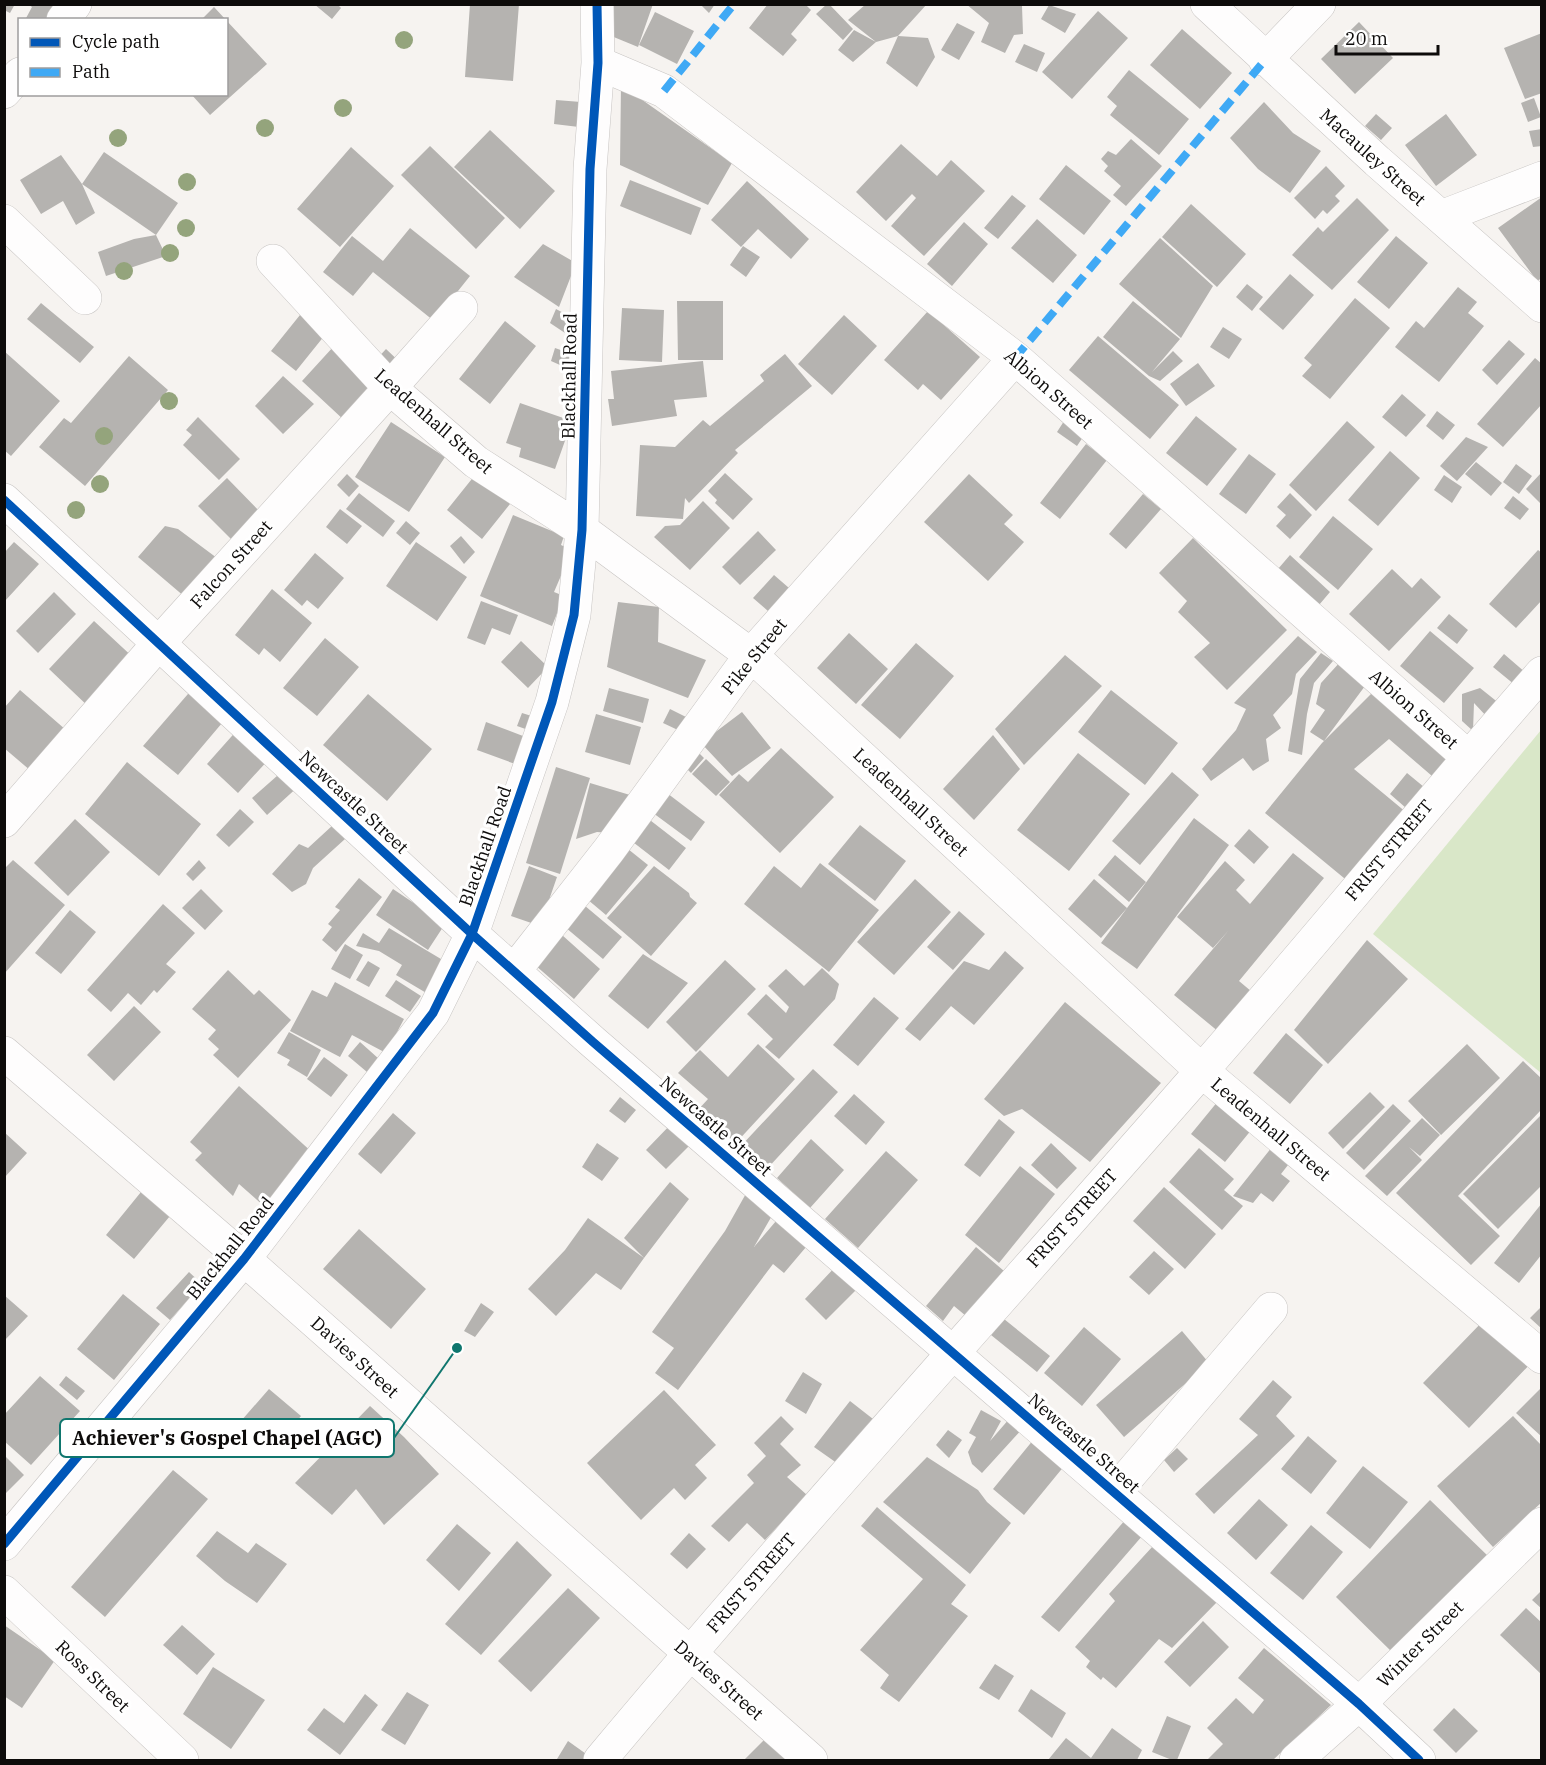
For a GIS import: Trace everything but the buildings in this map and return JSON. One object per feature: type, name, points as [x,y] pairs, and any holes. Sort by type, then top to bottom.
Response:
[{"type":"street","points":[[64,18],[75,4]]},
{"type":"street","name":"Blackhall Road","points":[[4,1544],[244,1259],[434,1013],[472,934],[552,702],[574,615],[582,530],[590,169],[598,63],[597,4]]},
{"type":"street","name":"Macauley Street","points":[[1207,4],[1265,60],[1542,306]]},
{"type":"street","points":[[1265,60],[1319,4]]},
{"type":"street","name":"Albion Street","points":[[598,63],[664,91],[1015,358],[1468,757]]},
{"type":"street","points":[[4,92],[18,76]]},
{"type":"street","points":[[1441,218],[1542,178]]},
{"type":"street","points":[[4,221],[85,298]]},
{"type":"street","name":"Leadenhall Street","points":[[273,261],[390,388],[476,462],[582,530],[751,655],[1202,1071],[1542,1357]]},
{"type":"street","name":"Falcon Street","points":[[4,821],[158,644],[461,308]]},
{"type":"street","name":"Pike Street","points":[[514,970],[609,850],[751,655],[1015,358]]},
{"type":"street","name":"Newcastle Street","points":[[4,500],[472,934],[593,1042],[1359,1704],[1419,1761]]},
{"type":"street","name":"FRIST STREET","points":[[600,1761],[689,1654],[1202,1071],[1542,673]]},
{"type":"street","name":"Davies Street","points":[[4,1053],[244,1259],[811,1761]]},
{"type":"street","points":[[1115,1492],[1271,1309]]},
{"type":"street","name":"Winter Street","points":[[1296,1761],[1359,1704],[1542,1524]]},
{"type":"street","name":"Ross Street","points":[[4,1592],[182,1761]]},
{"type":"green space","points":[[1541,730],[1541,1073],[1373,934]]},
{"type":"marked path","points":[[664,91],[734,4]]},
{"type":"marked path","points":[[1015,358],[1265,60]]},
{"type":"cycle path","points":[[4,1544],[244,1259],[433,1013],[472,934],[552,702],[574,615],[582,530],[590,169],[598,63],[597,4]]},
{"type":"cycle path","points":[[4,500],[472,934],[593,1042],[1359,1704],[1419,1760]]},
{"type":"place","name":"Achiever's Gospel Chapel (AGC)","points":[[457,1348]]}]
